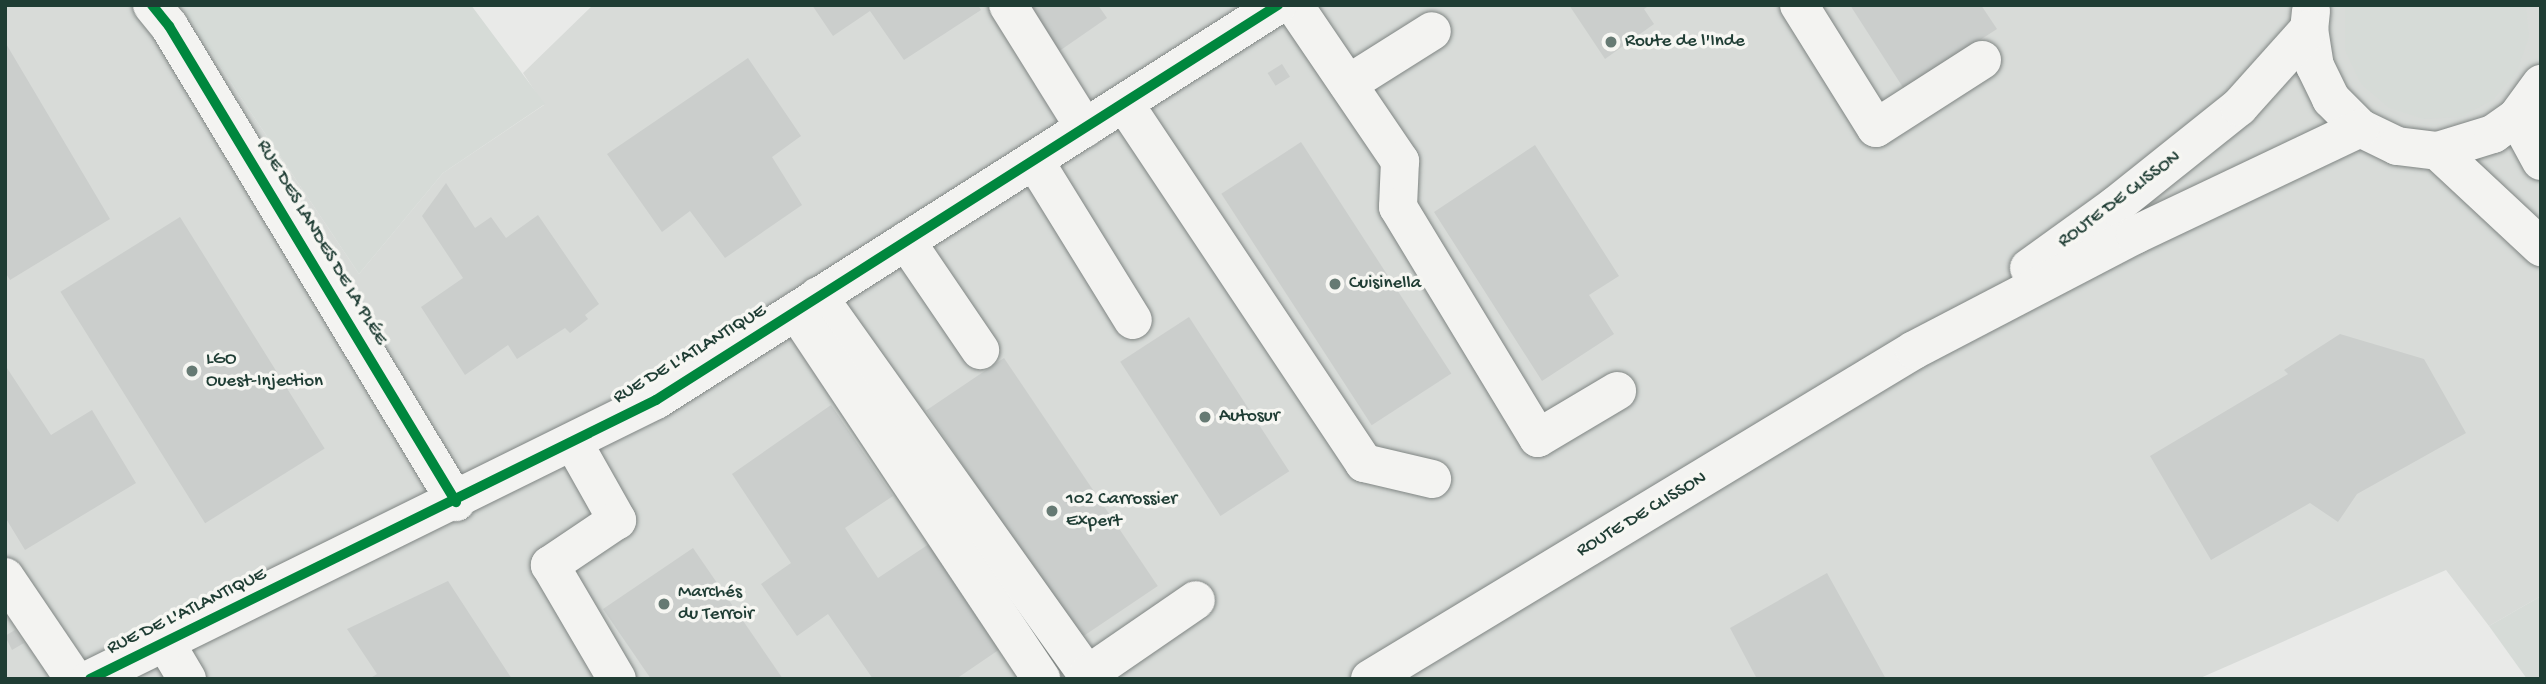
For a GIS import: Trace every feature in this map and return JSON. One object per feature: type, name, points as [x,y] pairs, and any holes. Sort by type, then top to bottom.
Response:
[{"type":"main road","name":"RUE DES LANDES DE LA PLÉE","points":[[152,5],[169,26],[456,502]]},
{"type":"main road","points":[[1008,5],[1085,128]]},
{"type":"main road","name":"RUE DE L'ATLANTIQUE","points":[[90,679],[456,502],[656,400],[1278,5]]},
{"type":"main road","points":[[1294,5],[1399,161],[1398,207],[1538,438],[1617,391]]},
{"type":"main road","points":[[1799,5],[1876,128],[1982,60]]},
{"type":"main road","points":[[2310,17],[2315,66],[2331,99],[2360,128],[2397,146],[2438,151],[2475,142],[2517,117],[2541,85]]},
{"type":"main road","name":"ROUTE DE CLISSON","points":[[1914,350],[2115,206],[2239,107],[2310,17]]},
{"type":"main road","points":[[1348,85],[1432,31]]},
{"type":"main road","points":[[1124,103],[1364,463],[1432,480]]},
{"type":"main road","points":[[2517,117],[2541,161]]},
{"type":"main road","name":"ROUTE DE CLISSON","points":[[1370,679],[1914,350],[2134,235],[2360,128]]},
{"type":"main road","points":[[2438,151],[2541,247]]},
{"type":"main road","points":[[1034,160],[1133,320]]},
{"type":"main road","points":[[906,241],[980,350]]},
{"type":"main road","points":[[807,304],[1087,675],[1196,600]]},
{"type":"main road","points":[[807,304],[1041,679]]},
{"type":"main road","points":[[573,442],[617,520],[550,565],[617,679]]},
{"type":"main road","points":[[5,577],[74,679]]},
{"type":"main road","points":[[165,642],[187,679]]},
{"type":"shaded area","points":[[5,5],[179,5],[359,274],[443,173],[544,105],[523,73],[593,5],[2541,5],[2541,596],[2489,626],[2446,570],[2198,679],[5,679]]},
{"type":"shaded area","points":[[179,5],[471,5],[545,104],[443,173],[359,274]]},
{"type":"shaded area","points":[[2345,5],[2526,5],[2529,37],[2517,72],[2493,100],[2461,117],[2424,119],[2389,108],[2361,84],[2345,51]]},
{"type":"shaded area","points":[[2541,596],[2541,679],[2527,679],[2489,626]]},
{"type":"building","points":[[812,5],[978,5],[981,10],[904,60],[870,11],[833,36]]},
{"type":"building","points":[[1021,5],[1098,5],[1107,18],[1055,54]]},
{"type":"building","name":"Route de l'Inde","points":[[1569,5],[1650,5],[1644,9],[1654,24],[1605,59]]},
{"type":"building","points":[[1850,5],[1981,5],[1997,29],[1904,89]]},
{"type":"building","points":[[5,42],[110,219],[10,280],[5,272]]},
{"type":"building","points":[[748,58],[801,136],[772,157],[802,205],[725,258],[690,211],[662,232],[607,154]]},
{"type":"building","points":[[1282,64],[1290,77],[1276,86],[1268,73]]},
{"type":"building","name":"Cuisinella","points":[[1301,142],[1451,373],[1372,425],[1221,194]]},
{"type":"building","points":[[1535,145],[1619,276],[1589,295],[1614,334],[1542,381],[1434,212]]},
{"type":"building","points":[[446,183],[475,228],[491,217],[506,238],[538,215],[599,304],[585,315],[588,319],[570,333],[565,328],[517,359],[508,345],[465,375],[421,307],[463,278],[422,216]]},
{"type":"building","name":"LGO Ouest-Injection","points":[[180,217],[325,449],[205,523],[60,292]]},
{"type":"building","name":"Autosur","points":[[1189,317],[1289,471],[1220,516],[1120,362]]},
{"type":"building","points":[[2340,334],[2424,359],[2466,433],[2357,494],[2338,522],[2310,503],[2211,560],[2150,456],[2288,374],[2284,370]]},
{"type":"building","name":"102 Carrossier Expert","points":[[1004,358],[1158,586],[1080,639],[926,411]]},
{"type":"building","points":[[5,365],[51,435],[92,410],[136,483],[25,550],[5,517]]},
{"type":"building","points":[[831,405],[893,496],[845,528],[878,578],[929,544],[1000,649],[956,679],[873,679],[828,614],[797,636],[761,584],[791,563],[732,474]]},
{"type":"building","points":[[693,548],[783,679],[651,679],[603,609]]},
{"type":"building","points":[[1827,573],[1886,679],[1757,679],[1730,628]]},
{"type":"building","points":[[448,581],[512,679],[369,679],[377,674],[347,629]]},
{"type":"building","points":[[15,630],[24,643],[12,650],[5,636]]},
{"type":"cycle path","points":[[152,5],[169,26],[456,502]]},
{"type":"cycle path","points":[[90,679],[656,400],[1278,5]]},
{"type":"place","name":"Route de l'Inde","points":[[1611,42]]},
{"type":"place","name":"Cuisinella","points":[[1335,284]]},
{"type":"place","name":"LGO Ouest-Injection","points":[[192,371]]},
{"type":"place","name":"Autosur","points":[[1205,417]]},
{"type":"place","name":"102 Carrossier Expert","points":[[1052,511]]},
{"type":"place","name":"Marchés du Terroir","points":[[664,604]]}]
